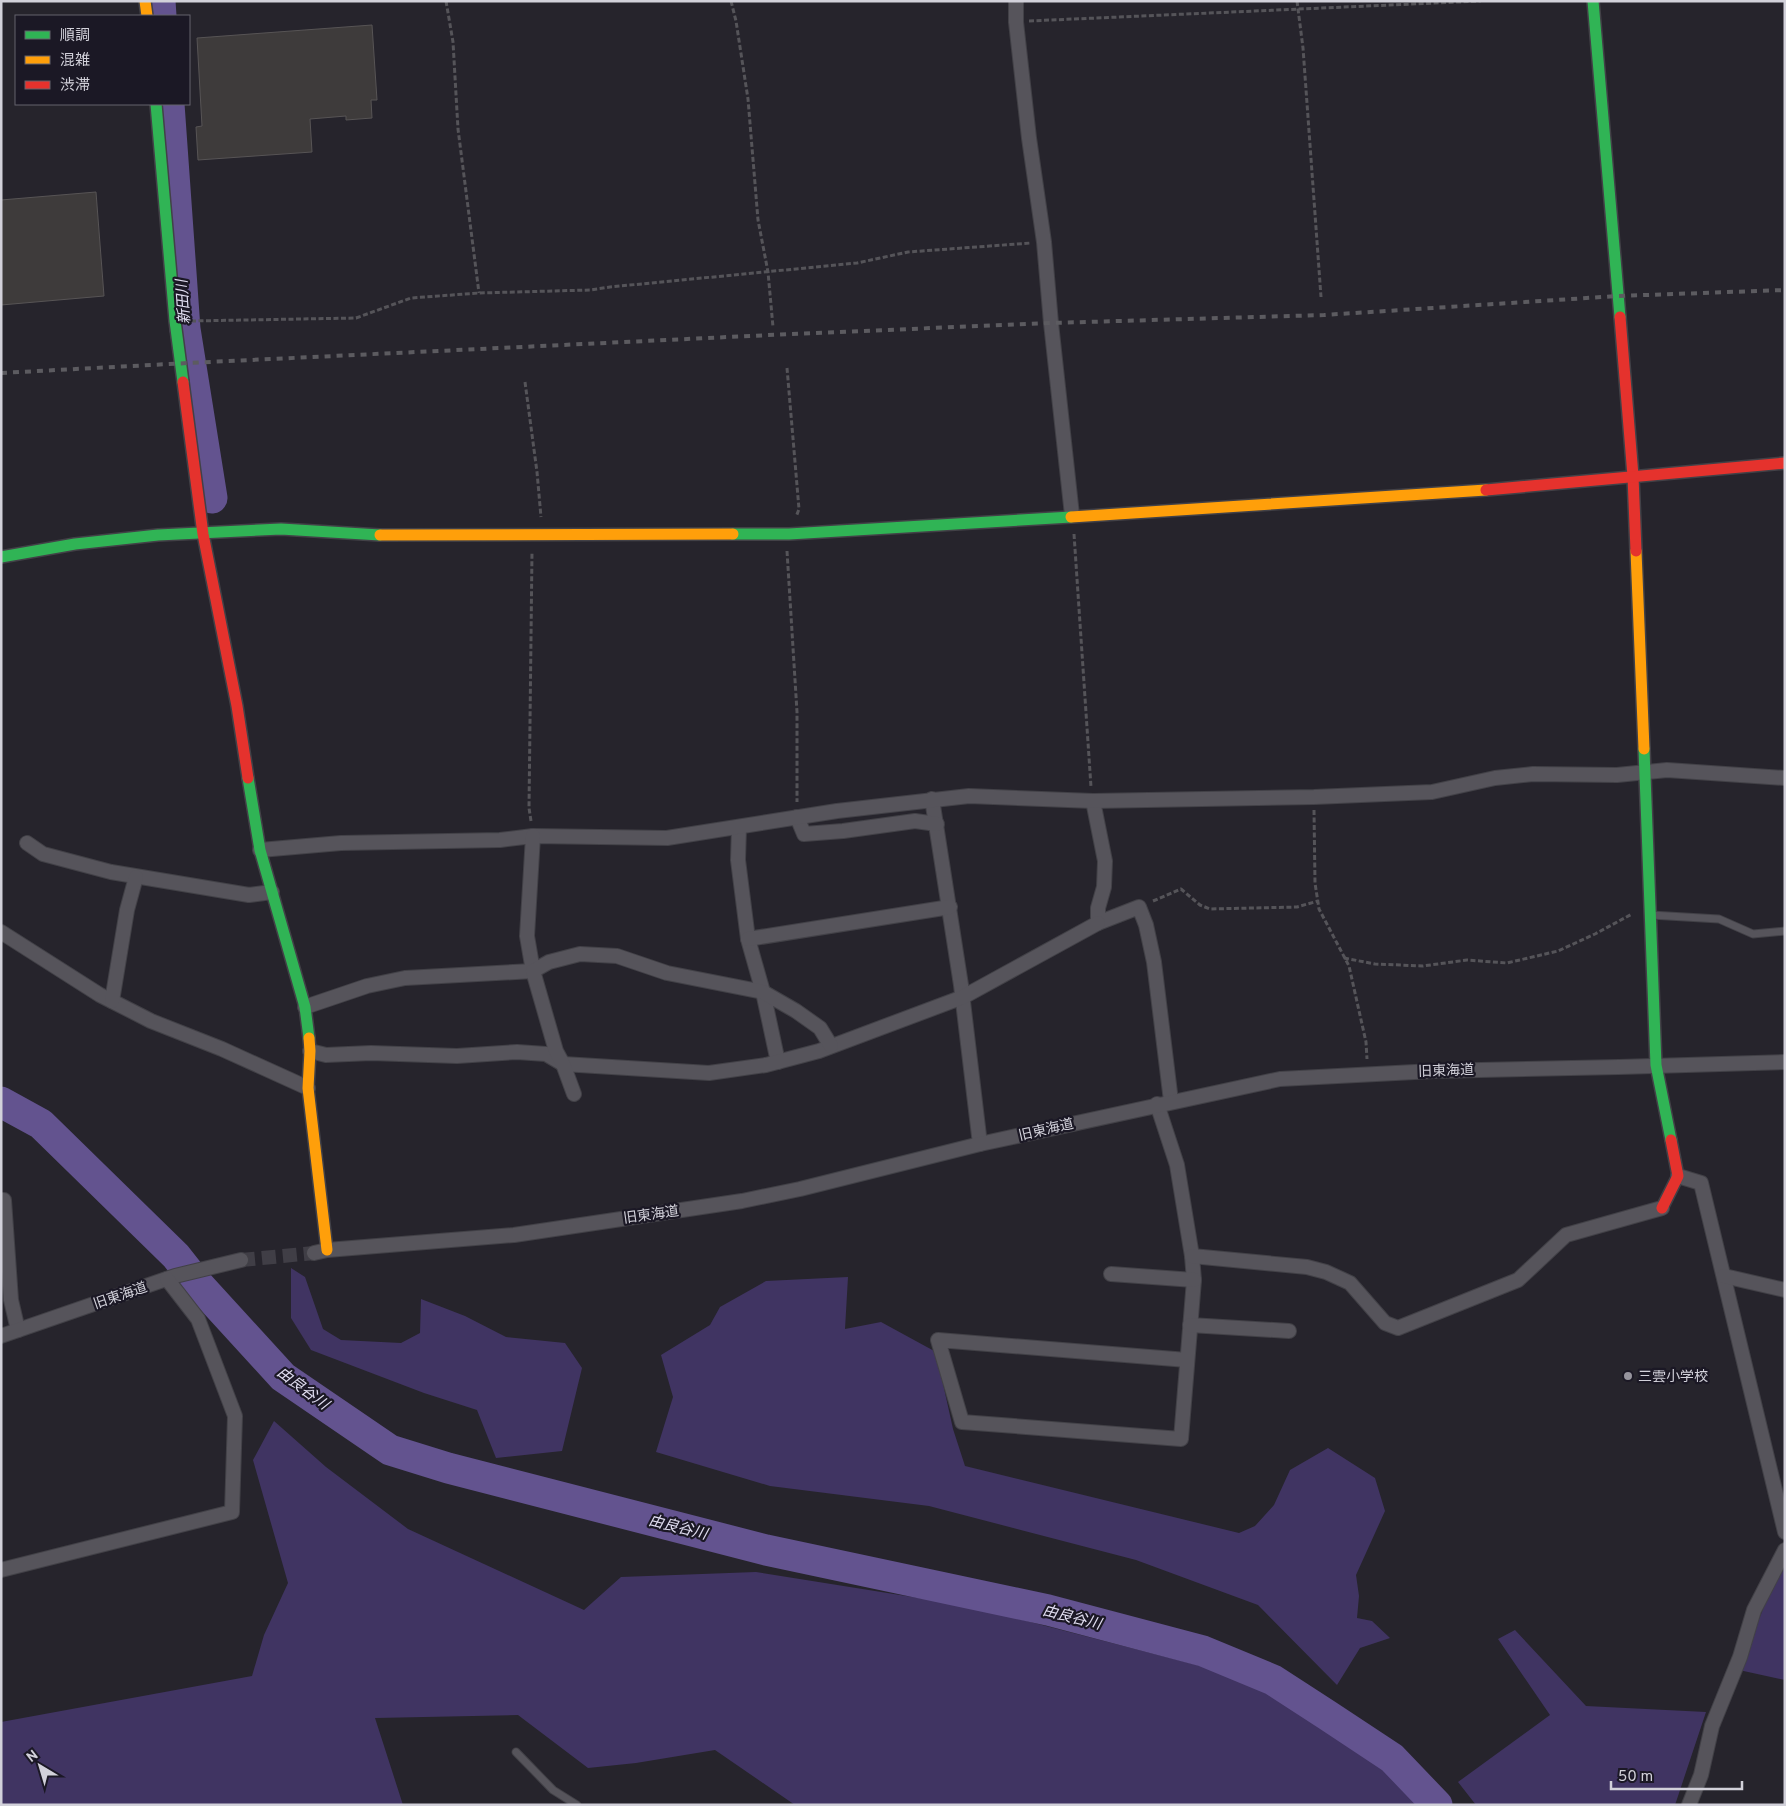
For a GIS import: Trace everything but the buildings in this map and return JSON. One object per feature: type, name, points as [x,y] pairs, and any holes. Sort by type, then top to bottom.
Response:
[{"type":"street","points":[[145,1],[146,15]]},
{"type":"street","points":[[1016,1],[1016,22],[1029,138],[1044,242],[1072,516]]},
{"type":"street","points":[[1192,1256],[1307,1267],[1326,1272],[1350,1283],[1385,1323],[1398,1328],[1518,1280],[1566,1235],[1662,1208],[1678,1176],[1656,1065],[1633,476],[1593,1]]},
{"type":"street","points":[[156,105],[175,322],[203,534],[237,706],[260,850],[305,1007],[310,1051],[308,1088],[320,1252]]},
{"type":"street","points":[[1,557],[75,544],[158,536],[281,529],[386,535],[789,534],[1439,494],[1785,463]]},
{"type":"street","points":[[260,850],[341,843],[500,840],[533,836],[667,838],[932,799],[969,796],[1093,801],[1314,797],[1432,792],[1494,778],[1533,774],[1617,775],[1667,770],[1785,778]]},
{"type":"street","points":[[932,799],[963,996],[980,1144]]},
{"type":"street","points":[[1093,801],[1105,861],[1104,887],[1098,908],[1098,923]]},
{"type":"street","points":[[797,818],[804,834],[843,831],[915,821],[936,824]]},
{"type":"street","points":[[740,827],[738,860],[748,939],[763,992],[778,1062]]},
{"type":"street","points":[[533,836],[527,936],[533,971],[556,1051],[574,1094]]},
{"type":"street","points":[[27,843],[44,854],[136,877],[249,895],[272,892]]},
{"type":"street","points":[[112,1001],[127,910],[136,877]]},
{"type":"street","points":[[748,939],[950,907]]},
{"type":"street","points":[[310,1051],[326,1055],[371,1053],[456,1056],[517,1052],[546,1054],[563,1064],[709,1074],[766,1065],[831,1046],[963,996],[1098,923],[1139,907],[1146,925],[1154,962],[1164,1103],[1177,1165],[1192,1256],[1194,1280],[1181,1439],[962,1422],[938,1340],[1187,1360]]},
{"type":"street","points":[[1,932],[43,960],[112,1001],[152,1021],[222,1049],[308,1088]]},
{"type":"street","points":[[305,1007],[366,986],[405,978],[533,971],[549,962],[580,954],[617,956],[667,973],[763,992],[796,1011],[820,1028],[831,1046]]},
{"type":"street","name":"旧東海道","points":[[320,1252],[514,1235],[742,1201],[800,1189],[980,1144],[1280,1079],[1368,1073],[1785,1062]]},
{"type":"street","points":[[1678,1176],[1701,1183],[1785,1532]]},
{"type":"street","points":[[1,1200],[4,1200],[10,1300],[18,1330]]},
{"type":"street","name":"旧東海道","points":[[1,1336],[171,1278],[241,1260]]},
{"type":"street","points":[[1111,1274],[1194,1280]]},
{"type":"street","points":[[1724,1276],[1785,1290]]},
{"type":"street","points":[[1,1570],[232,1512],[235,1416],[198,1319],[171,1278]]},
{"type":"street","points":[[1190,1325],[1289,1331]]},
{"type":"street","points":[[1689,1805],[1701,1775],[1712,1726],[1740,1657],[1754,1610],[1785,1550]]},
{"type":"lane","points":[[1650,909],[1719,919],[1753,934],[1785,931]]},
{"type":"lane","points":[[516,1752],[553,1790],[577,1805]]},
{"type":"path","points":[[446,1],[453,42],[458,129],[479,293]]},
{"type":"path","points":[[731,1],[736,20],[748,99],[758,220],[768,272],[773,327]]},
{"type":"path","points":[[1297,1],[1303,48],[1321,296]]},
{"type":"path","points":[[1016,22],[1481,1]]},
{"type":"path","points":[[175,322],[356,318],[410,298],[479,293],[590,290],[857,263],[908,252],[1044,242]]},
{"type":"path","points":[[786,368],[799,509],[789,534],[787,556],[797,712],[797,818]]},
{"type":"path","points":[[525,382],[542,516],[534,534],[532,548],[529,799],[533,836]]},
{"type":"path","points":[[1072,516],[1093,801]]},
{"type":"path","points":[[1314,797],[1315,883],[1319,909],[1348,966],[1366,1042],[1368,1073]]},
{"type":"path","points":[[1139,907],[1181,889],[1200,905],[1210,909],[1297,907],[1318,901]]},
{"type":"path","points":[[1344,958],[1375,964],[1422,966],[1467,960],[1507,963],[1558,951],[1650,909]]},
{"type":"shaded area","points":[[291,1268],[305,1277],[323,1329],[341,1340],[401,1343],[420,1333],[421,1299],[465,1316],[506,1337],[565,1343],[582,1368],[562,1451],[496,1458],[477,1410],[424,1393],[311,1350],[291,1318]]},
{"type":"shaded area","points":[[848,1277],[845,1329],[881,1322],[936,1352],[953,1429],[965,1466],[1239,1533],[1255,1526],[1274,1505],[1290,1470],[1328,1448],[1375,1478],[1385,1511],[1356,1575],[1359,1596],[1357,1618],[1372,1621],[1390,1638],[1360,1648],[1337,1685],[1258,1605],[1136,1560],[929,1506],[770,1486],[656,1452],[673,1397],[661,1355],[710,1325],[720,1307],[766,1281]]},
{"type":"shaded area","points":[[274,1421],[326,1467],[408,1529],[584,1610],[621,1577],[756,1572],[969,1606],[1259,1681],[1388,1769],[1419,1805],[795,1805],[715,1750],[636,1763],[588,1768],[518,1715],[375,1718],[403,1805],[1,1805],[1,1722],[252,1676],[264,1635],[288,1583],[253,1460]]},
{"type":"shaded area","points":[[1785,1553],[1785,1680],[1739,1670]]},
{"type":"shaded area","points":[[1515,1630],[1586,1706],[1706,1712],[1675,1805],[1476,1805],[1458,1782],[1550,1715],[1498,1639]]},
{"type":"waterway","name":"新田川","points":[[160,1],[161,15]]},
{"type":"waterway","name":"新田川","points":[[169,105],[185,329],[212,498]]},
{"type":"waterway","name":"由良谷川","points":[[1,1102],[41,1124],[176,1256],[198,1284],[283,1377],[390,1450],[448,1468],[766,1550],[1048,1610],[1203,1651],[1273,1680],[1327,1715],[1392,1758],[1437,1805]]},
{"type":"tunnel","points":[[241,1260],[314,1253]]},
{"type":"railway","points":[[1,373],[791,334],[1051,323],[1324,315],[1618,296],[1785,290]]},
{"type":"traffic: fast","points":[[1593,1],[1620,317]]},
{"type":"traffic: fast","points":[[156,105],[175,321],[183,382]]},
{"type":"traffic: fast","points":[[733,534],[789,534],[1071,517]]},
{"type":"traffic: fast","points":[[1,557],[75,544],[158,535],[281,529],[380,535]]},
{"type":"traffic: fast","points":[[1644,749],[1656,1065],[1671,1140]]},
{"type":"traffic: fast","points":[[248,778],[260,850],[305,1007],[309,1038]]},
{"type":"traffic: slow","points":[[145,1],[147,15]]},
{"type":"traffic: slow","points":[[1071,517],[1486,490]]},
{"type":"traffic: slow","points":[[380,535],[733,534]]},
{"type":"traffic: slow","points":[[1636,551],[1644,749]]},
{"type":"traffic: slow","points":[[309,1038],[308,1088],[327,1250]]},
{"type":"traffic: jam","points":[[1620,317],[1633,476],[1636,551]]},
{"type":"traffic: jam","points":[[183,382],[203,534],[237,706],[248,778]]},
{"type":"traffic: jam","points":[[1486,490],[1785,463]]},
{"type":"traffic: jam","points":[[1662,1208],[1678,1176],[1671,1140]]},
{"type":"place","name":"三雲小学校","points":[[1628,1376]]}]
